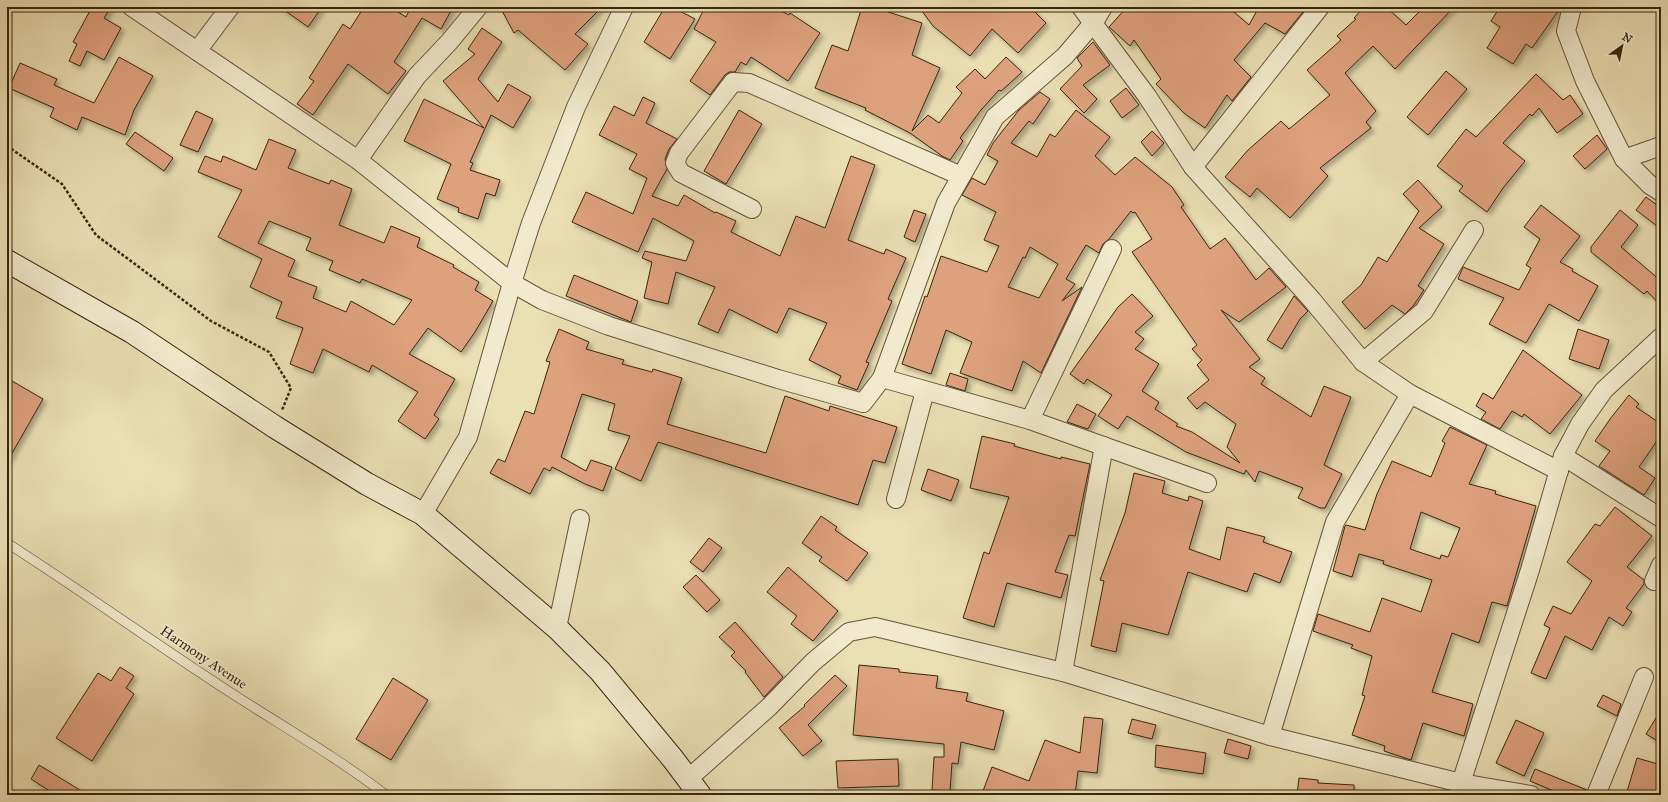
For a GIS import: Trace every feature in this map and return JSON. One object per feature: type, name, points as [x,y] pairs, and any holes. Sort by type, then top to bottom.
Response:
[{"type":"street","points":[[132,7],[358,160],[512,283],[542,300],[609,326],[778,379],[863,403],[882,378],[946,203],[995,117],[1065,56],[1098,14]]},
{"type":"street","points":[[197,51],[230,7]]},
{"type":"street","points":[[358,160],[417,76],[450,42],[478,7]]},
{"type":"street","points":[[423,514],[468,436],[512,283],[531,223],[576,107],[624,7]]},
{"type":"street","points":[[1082,7],[1098,14],[1147,96],[1193,167],[1312,300],[1363,362],[1410,394],[1561,463],[1661,518]]},
{"type":"street","points":[[1193,167],[1320,7]]},
{"type":"street","points":[[1572,7],[1566,31],[1585,81],[1624,159],[1650,185],[1661,192]]},
{"type":"street","points":[[752,209],[680,173],[675,163],[679,153],[733,82],[749,83],[961,176]]},
{"type":"street","points":[[1624,159],[1661,146]]},
{"type":"street","points":[[1363,362],[1424,311],[1474,230]]},
{"type":"street","points":[[1030,420],[1112,249]]},
{"type":"street","points":[[7,261],[132,332],[275,427],[367,484],[423,514],[557,628],[600,671],[694,787],[812,662],[849,632],[875,627],[1063,672],[1270,736],[1462,789],[1531,795]]},
{"type":"street","points":[[1462,789],[1530,570],[1561,463],[1580,424],[1604,390],[1661,337]]},
{"type":"street","points":[[882,378],[1030,420],[1208,482]]},
{"type":"street","points":[[896,499],[925,390]]},
{"type":"street","points":[[1270,736],[1335,522],[1410,394]]},
{"type":"street","points":[[1063,672],[1104,446]]},
{"type":"street","points":[[557,628],[580,519]]},
{"type":"street","points":[[1596,795],[1644,677]]},
{"type":"lane","name":"Harmony Avenue","points":[[7,543],[87,594],[239,698],[348,766],[386,795]]},
{"type":"path","points":[[7,146],[62,184],[96,235],[211,321],[269,352],[291,388],[275,427]]},
{"type":"building","points":[[92,7],[111,7],[104,18],[121,28],[104,60],[87,51],[80,66],[69,61],[77,44],[73,42]]},
{"type":"building","points":[[280,7],[322,7],[308,27]]},
{"type":"building","points":[[364,7],[390,7],[406,17],[409,11],[403,7],[453,7],[441,29],[422,18],[394,62],[406,71],[388,94],[348,64],[313,115],[297,104],[314,81],[309,78],[343,24],[350,29]]},
{"type":"building","points":[[500,7],[602,7],[575,34],[588,44],[565,70],[518,30],[514,33]]},
{"type":"building","points":[[665,7],[672,7],[695,19],[670,59],[644,42]]},
{"type":"building","points":[[705,7],[773,7],[789,15],[790,13],[820,33],[788,81],[751,57],[746,65],[741,62],[735,72],[729,72],[725,75],[710,95],[690,81],[716,42],[694,29]]},
{"type":"building","points":[[862,7],[873,7],[922,23],[912,55],[940,68],[912,131],[928,115],[939,123],[962,93],[956,87],[975,69],[985,79],[1006,57],[1022,72],[1001,91],[999,90],[981,110],[960,138],[963,141],[950,160],[910,133],[865,110],[866,108],[815,88],[832,45],[848,51]]},
{"type":"building","points":[[919,7],[1030,7],[1046,23],[1018,53],[992,29],[970,56],[933,26]]},
{"type":"building","points":[[1127,7],[1228,7],[1249,25],[1259,7],[1307,7],[1285,34],[1265,23],[1234,60],[1251,77],[1232,101],[1227,95],[1205,128],[1185,114],[1156,84],[1161,79],[1134,40],[1130,46],[1109,27]]},
{"type":"building","points":[[1364,7],[1386,7],[1406,25],[1424,7],[1454,7],[1395,69],[1373,46],[1345,73],[1376,111],[1366,122],[1371,128],[1320,168],[1328,176],[1290,218],[1257,188],[1250,197],[1225,177],[1247,151],[1281,121],[1289,129],[1330,95],[1307,70],[1341,40],[1337,36],[1356,19],[1354,18]]},
{"type":"building","points":[[1500,7],[1561,7],[1532,48],[1526,44],[1513,64],[1487,48],[1500,27],[1491,21]]},
{"type":"building","points":[[482,28],[502,42],[478,79],[498,102],[508,84],[531,97],[513,128],[491,115],[470,162],[473,163],[470,170],[500,180],[495,196],[486,193],[478,219],[458,212],[459,208],[437,199],[451,164],[404,141],[424,99],[484,128],[443,81],[475,54],[468,49]]},
{"type":"building","points":[[1093,42],[1110,65],[1083,85],[1097,99],[1084,113],[1060,89],[1082,66],[1077,58]]},
{"type":"building","points":[[119,57],[153,76],[134,110],[125,135],[82,117],[77,130],[50,117],[54,108],[9,88],[20,63],[57,79],[54,85],[94,103]]},
{"type":"building","points":[[1446,71],[1467,89],[1428,135],[1407,117]]},
{"type":"building","points":[[1536,74],[1563,100],[1570,95],[1583,114],[1557,133],[1539,108],[1532,116],[1530,114],[1503,143],[1525,161],[1503,188],[1487,212],[1459,191],[1463,186],[1437,166],[1466,129],[1476,137]]},
{"type":"building","points":[[1126,88],[1139,105],[1122,118],[1110,101]]},
{"type":"building","points":[[1040,92],[1050,99],[1033,124],[1029,121],[1011,143],[1037,157],[1050,134],[1055,137],[1076,110],[1110,137],[1095,156],[1115,175],[1135,157],[1172,187],[1184,205],[1181,207],[1210,249],[1225,238],[1256,280],[1269,268],[1286,287],[1239,322],[1221,310],[1260,359],[1249,367],[1265,378],[1261,384],[1311,417],[1324,386],[1351,397],[1324,465],[1342,474],[1325,508],[1320,508],[1298,498],[1303,488],[1259,471],[1255,482],[1246,470],[1244,474],[1186,452],[1127,416],[1118,429],[1098,416],[1112,395],[1087,379],[1084,384],[1070,374],[1118,307],[1132,294],[1153,316],[1135,332],[1144,339],[1135,349],[1159,364],[1142,391],[1159,402],[1155,409],[1178,424],[1176,426],[1192,432],[1240,463],[1227,447],[1236,424],[1205,402],[1197,409],[1187,398],[1209,380],[1197,365],[1202,360],[1192,349],[1197,345],[1132,252],[1152,239],[1135,212],[1133,213],[1131,211],[1109,239],[1103,244],[1099,253],[1086,245],[1066,279],[1075,284],[1062,301],[1082,287],[1041,373],[1023,361],[1012,391],[960,373],[972,342],[946,330],[931,374],[902,364],[925,296],[927,297],[941,256],[987,272],[999,246],[984,240],[996,212],[962,195],[972,178],[985,185],[998,161],[987,155],[993,143],[1019,110]],"holes":[[[1030,247],[1058,264],[1039,298],[1008,287],[1023,257],[1025,258]]]},
{"type":"building","points":[[643,97],[655,103],[646,123],[677,139],[669,149],[665,159],[667,169],[652,196],[678,206],[684,195],[715,213],[716,212],[736,221],[731,232],[780,256],[796,216],[825,228],[851,156],[875,165],[848,240],[884,254],[886,249],[906,258],[888,299],[892,301],[866,362],[869,363],[857,390],[838,383],[841,376],[809,360],[827,323],[789,308],[777,333],[729,309],[718,333],[698,324],[715,287],[676,272],[668,304],[644,298],[652,262],[642,258],[645,251],[686,261],[694,241],[653,218],[638,252],[572,222],[586,192],[633,214],[647,178],[629,169],[637,154],[599,135],[614,106],[634,116]]},
{"type":"building","points":[[739,110],[762,124],[726,184],[704,171]]},
{"type":"building","points":[[196,111],[213,119],[198,152],[180,145]]},
{"type":"building","points":[[1152,131],[1164,143],[1152,156],[1141,142]]},
{"type":"building","points":[[135,132],[173,158],[164,171],[126,144]]},
{"type":"building","points":[[1597,135],[1607,149],[1585,169],[1573,156]]},
{"type":"building","points":[[269,139],[296,150],[288,168],[329,184],[331,180],[352,189],[339,225],[384,243],[391,226],[420,238],[417,247],[454,265],[453,267],[479,282],[475,290],[493,301],[475,332],[461,352],[428,328],[409,354],[455,379],[434,415],[439,419],[425,439],[398,421],[418,392],[372,365],[369,372],[323,349],[313,373],[290,364],[303,328],[276,318],[282,302],[250,287],[262,259],[218,237],[242,190],[198,172],[205,156],[221,162],[223,156],[256,170]],"holes":[[[269,221],[311,238],[306,250],[333,261],[329,270],[360,283],[362,279],[412,300],[394,325],[351,301],[346,312],[313,298],[317,287],[288,276],[295,260],[258,243]]]},
{"type":"building","points":[[1418,180],[1442,207],[1419,228],[1444,244],[1418,286],[1424,290],[1413,306],[1405,314],[1392,305],[1365,329],[1342,302],[1361,285],[1378,257],[1387,262],[1419,211],[1403,194]]},
{"type":"building","points":[[1646,197],[1661,208],[1661,229],[1636,210]]},
{"type":"building","points":[[1541,205],[1580,236],[1560,262],[1573,269],[1572,271],[1598,286],[1579,321],[1549,304],[1526,343],[1489,324],[1504,298],[1458,279],[1463,267],[1519,290],[1531,268],[1526,265],[1540,239],[1524,227]]},
{"type":"building","points":[[914,210],[926,214],[915,242],[904,237]]},
{"type":"building","points":[[1620,210],[1638,225],[1621,247],[1661,281],[1661,306],[1647,291],[1644,294],[1591,252],[1591,247]]},
{"type":"building","points":[[574,275],[638,301],[631,322],[566,296]]},
{"type":"building","points":[[1294,296],[1308,311],[1300,319],[1282,349],[1267,340]]},
{"type":"building","points":[[559,329],[589,342],[586,349],[624,360],[622,364],[652,372],[653,369],[682,378],[667,424],[766,453],[785,396],[829,411],[830,406],[897,427],[885,463],[873,460],[858,505],[658,442],[641,481],[615,469],[630,436],[608,430],[615,404],[582,394],[561,457],[586,471],[591,460],[612,467],[603,491],[585,484],[552,467],[550,471],[544,468],[530,494],[490,473],[498,459],[505,462],[525,411],[534,414],[550,362],[546,361]]},
{"type":"building","points":[[1578,329],[1609,340],[1599,369],[1569,359]]},
{"type":"building","points":[[1523,350],[1582,395],[1550,434],[1524,414],[1522,417],[1512,411],[1500,429],[1481,419],[1486,412],[1476,406],[1483,393],[1493,399]]},
{"type":"building","points":[[950,373],[968,379],[965,391],[946,385]]},
{"type":"building","points":[[12,381],[43,399],[7,462],[7,391]]},
{"type":"building","points":[[1629,395],[1639,404],[1636,407],[1661,424],[1661,435],[1639,467],[1655,478],[1644,495],[1599,466],[1610,451],[1595,441]]},
{"type":"building","points":[[1077,404],[1096,414],[1088,429],[1067,422]]},
{"type":"building","points":[[1450,427],[1487,445],[1469,484],[1496,491],[1495,494],[1536,506],[1507,606],[1492,602],[1479,643],[1452,633],[1432,692],[1473,704],[1464,736],[1423,723],[1411,760],[1384,751],[1385,746],[1352,735],[1365,696],[1362,695],[1372,656],[1351,648],[1353,645],[1313,631],[1318,614],[1370,632],[1382,598],[1421,612],[1432,580],[1383,564],[1384,561],[1359,554],[1352,577],[1333,571],[1345,526],[1365,530],[1377,494],[1392,461],[1431,477],[1445,443],[1442,441]],"holes":[[[1421,512],[1460,528],[1448,557],[1441,555],[1440,559],[1410,549]]]},
{"type":"building","points":[[982,436],[1015,444],[1014,446],[1061,459],[1061,457],[1090,464],[1075,536],[1069,535],[1055,572],[1068,575],[1061,598],[1007,583],[994,627],[963,618],[984,552],[989,554],[1009,497],[970,488]]},
{"type":"building","points":[[928,469],[959,480],[951,501],[921,490]]},
{"type":"building","points":[[1134,473],[1165,481],[1162,493],[1188,501],[1189,496],[1203,501],[1189,549],[1220,560],[1227,527],[1265,537],[1263,542],[1292,552],[1280,583],[1254,573],[1247,592],[1188,572],[1168,635],[1122,623],[1116,652],[1091,646],[1104,581],[1100,580],[1125,513]]},
{"type":"building","points":[[1615,507],[1652,536],[1627,567],[1644,580],[1644,584],[1626,608],[1632,612],[1623,626],[1609,617],[1592,650],[1565,636],[1546,679],[1531,673],[1550,628],[1544,625],[1553,606],[1571,614],[1592,581],[1567,562],[1595,524],[1600,526]]},
{"type":"building","points":[[821,516],[837,527],[835,530],[868,553],[847,581],[819,561],[822,557],[802,543]]},
{"type":"building","points":[[709,538],[722,548],[703,572],[690,562]]},
{"type":"building","points":[[788,567],[838,611],[813,641],[791,624],[797,616],[767,592]]},
{"type":"building","points":[[696,575],[720,600],[707,612],[683,587]]},
{"type":"building","points":[[735,622],[783,677],[764,697],[745,672],[746,671],[731,656],[735,652],[719,637]]},
{"type":"building","points":[[859,665],[899,669],[899,672],[938,676],[936,688],[968,693],[966,701],[1004,711],[994,750],[961,742],[958,764],[952,763],[950,791],[932,790],[934,757],[944,757],[944,744],[853,735]]},
{"type":"building","points":[[120,667],[134,676],[126,688],[134,694],[92,761],[56,738],[98,673],[111,681]]},
{"type":"building","points":[[835,675],[847,686],[808,725],[822,741],[803,756],[779,728],[805,706],[804,705]]},
{"type":"building","points":[[393,678],[428,700],[391,760],[356,739]]},
{"type":"building","points":[[1603,695],[1621,704],[1617,716],[1597,706]]},
{"type":"building","points":[[1661,710],[1661,743],[1646,734]]},
{"type":"building","points":[[1084,717],[1103,719],[1097,773],[1078,771],[1075,795],[993,795],[983,791],[992,767],[1029,781],[1045,740],[1080,753]]},
{"type":"building","points":[[1132,719],[1156,725],[1152,739],[1128,733]]},
{"type":"building","points":[[1516,720],[1544,733],[1524,776],[1496,763]]},
{"type":"building","points":[[1228,739],[1251,746],[1248,759],[1224,753]]},
{"type":"building","points":[[1156,745],[1206,753],[1203,774],[1155,767]]},
{"type":"building","points":[[1637,758],[1661,765],[1661,795],[1626,795]]},
{"type":"building","points":[[898,759],[899,786],[838,788],[836,761]]},
{"type":"building","points":[[39,765],[88,795],[56,795],[31,779]]},
{"type":"building","points":[[1535,769],[1587,790],[1586,795],[1563,795],[1530,781]]},
{"type":"building","points":[[1299,778],[1318,780],[1318,783],[1354,785],[1354,795],[1297,795]]}]
